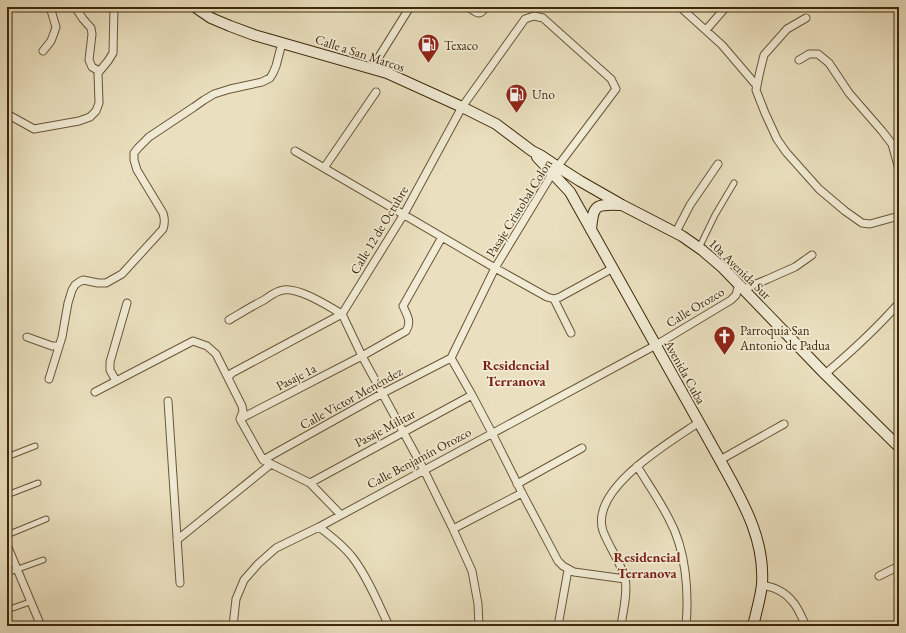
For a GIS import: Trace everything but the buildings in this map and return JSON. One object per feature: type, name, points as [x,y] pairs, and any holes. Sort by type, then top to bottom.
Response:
[{"type":"main road","name":"Calle a San Marcos","points":[[195,7],[211,18],[254,35],[387,73],[496,124],[532,151]]},
{"type":"main road","name":"Avenida Cuba","points":[[532,151],[538,158],[555,171],[570,192],[720,460],[753,524],[762,562],[762,585],[753,626]]},
{"type":"main road","name":"10a Avenida Sur","points":[[555,171],[676,232],[699,248],[741,286],[825,374],[899,447]]},
{"type":"main road","points":[[591,230],[592,217],[596,209],[604,204],[622,205]]},
{"type":"street","points":[[43,51],[51,41],[56,26],[50,7]]},
{"type":"street","points":[[74,7],[82,19],[91,28],[92,34],[89,60],[92,67],[99,71]]},
{"type":"street","points":[[7,114],[34,129],[79,121],[90,117],[96,111],[99,103],[97,80],[98,73],[113,53],[114,7]]},
{"type":"street","points":[[372,68],[410,7]]},
{"type":"street","points":[[468,7],[480,14],[486,7]]},
{"type":"street","points":[[680,7],[722,44],[757,86]]},
{"type":"street","points":[[706,30],[726,7]]},
{"type":"street","name":"Calle 12 de Octubre","points":[[342,314],[404,214],[462,107],[525,19],[534,16],[543,18],[612,79]]},
{"type":"street","points":[[806,18],[787,29],[764,56],[756,90],[777,139],[786,152],[819,189],[844,211],[862,223],[870,224],[899,216]]},
{"type":"street","points":[[49,379],[62,337],[68,303],[75,285],[83,280],[106,283],[122,274],[163,229],[165,218],[137,170],[134,160],[134,153],[149,137],[214,94],[262,82],[270,78],[276,66],[282,43]]},
{"type":"street","points":[[799,60],[809,54],[818,54],[829,63],[849,93],[892,144],[899,169]]},
{"type":"street","name":"Pasaje Cristobal Colon","points":[[450,358],[495,268],[555,171],[616,89],[612,79]]},
{"type":"street","points":[[324,168],[376,92]]},
{"type":"street","points":[[295,151],[547,297],[554,299],[560,297],[613,268]]},
{"type":"street","points":[[676,232],[690,205],[718,164]]},
{"type":"street","points":[[699,248],[715,214],[734,183]]},
{"type":"street","name":"Pasaje 1a","points":[[240,419],[362,356],[406,331],[409,327],[410,320],[403,306],[442,237]]},
{"type":"street","points":[[741,286],[790,269],[812,255]]},
{"type":"street","name":"Calle Orozco","points":[[656,345],[731,300],[741,286]]},
{"type":"street","points":[[229,320],[283,290],[298,291],[342,314],[362,356],[424,470],[472,572],[478,604],[479,626]]},
{"type":"street","points":[[554,299],[571,333]]},
{"type":"street","points":[[116,381],[110,370],[110,362],[126,302]]},
{"type":"street","points":[[825,374],[850,354],[874,331],[899,303]]},
{"type":"street","points":[[228,377],[232,373],[342,314]]},
{"type":"street","points":[[27,337],[52,346],[59,344]]},
{"type":"street","points":[[94,392],[193,341],[207,346],[216,354],[228,377],[229,382],[242,406],[243,411],[240,419],[263,460],[310,483],[341,514]]},
{"type":"street","name":"Calle Benjamín Orozco","points":[[233,626],[236,598],[244,580],[258,564],[276,548],[319,527],[656,345]]},
{"type":"street","points":[[450,358],[472,395],[558,561],[568,570],[574,572],[625,579]]},
{"type":"street","name":"Calle Victor Menéndez","points":[[263,460],[383,393],[450,358]]},
{"type":"street","name":"Pasaje Militar","points":[[310,483],[472,395]]},
{"type":"street","points":[[168,401],[180,583]]},
{"type":"street","points":[[621,626],[626,590],[625,579],[601,522],[604,506],[608,497],[637,466],[698,423]]},
{"type":"street","points":[[720,460],[784,424]]},
{"type":"street","points":[[7,457],[35,446]]},
{"type":"street","points":[[517,484],[582,448]]},
{"type":"street","points":[[177,540],[271,464]]},
{"type":"street","points":[[637,466],[670,520],[681,548],[686,579],[686,626]]},
{"type":"street","points":[[7,495],[38,483]]},
{"type":"street","points":[[453,529],[522,493]]},
{"type":"street","points":[[7,535],[46,519]]},
{"type":"street","points":[[319,527],[352,557],[363,573],[389,626]]},
{"type":"street","points":[[7,545],[41,626]]},
{"type":"street","points":[[7,573],[43,560]]},
{"type":"street","points":[[879,576],[899,566]]},
{"type":"street","points":[[558,626],[568,570]]},
{"type":"street","points":[[762,585],[772,586],[792,600],[806,626]]},
{"type":"street","points":[[7,610],[30,602]]},
{"type":"place","name":"Texaco","points":[[428,64]]},
{"type":"place","name":"Uno","points":[[516,114]]},
{"type":"place","name":"Parroquia San Antonio de Padua","points":[[724,356]]},
{"type":"district","name":"Residencial Terranova","points":[[516,374]]},
{"type":"district","name":"Residencial Terranova","points":[[647,566]]}]
